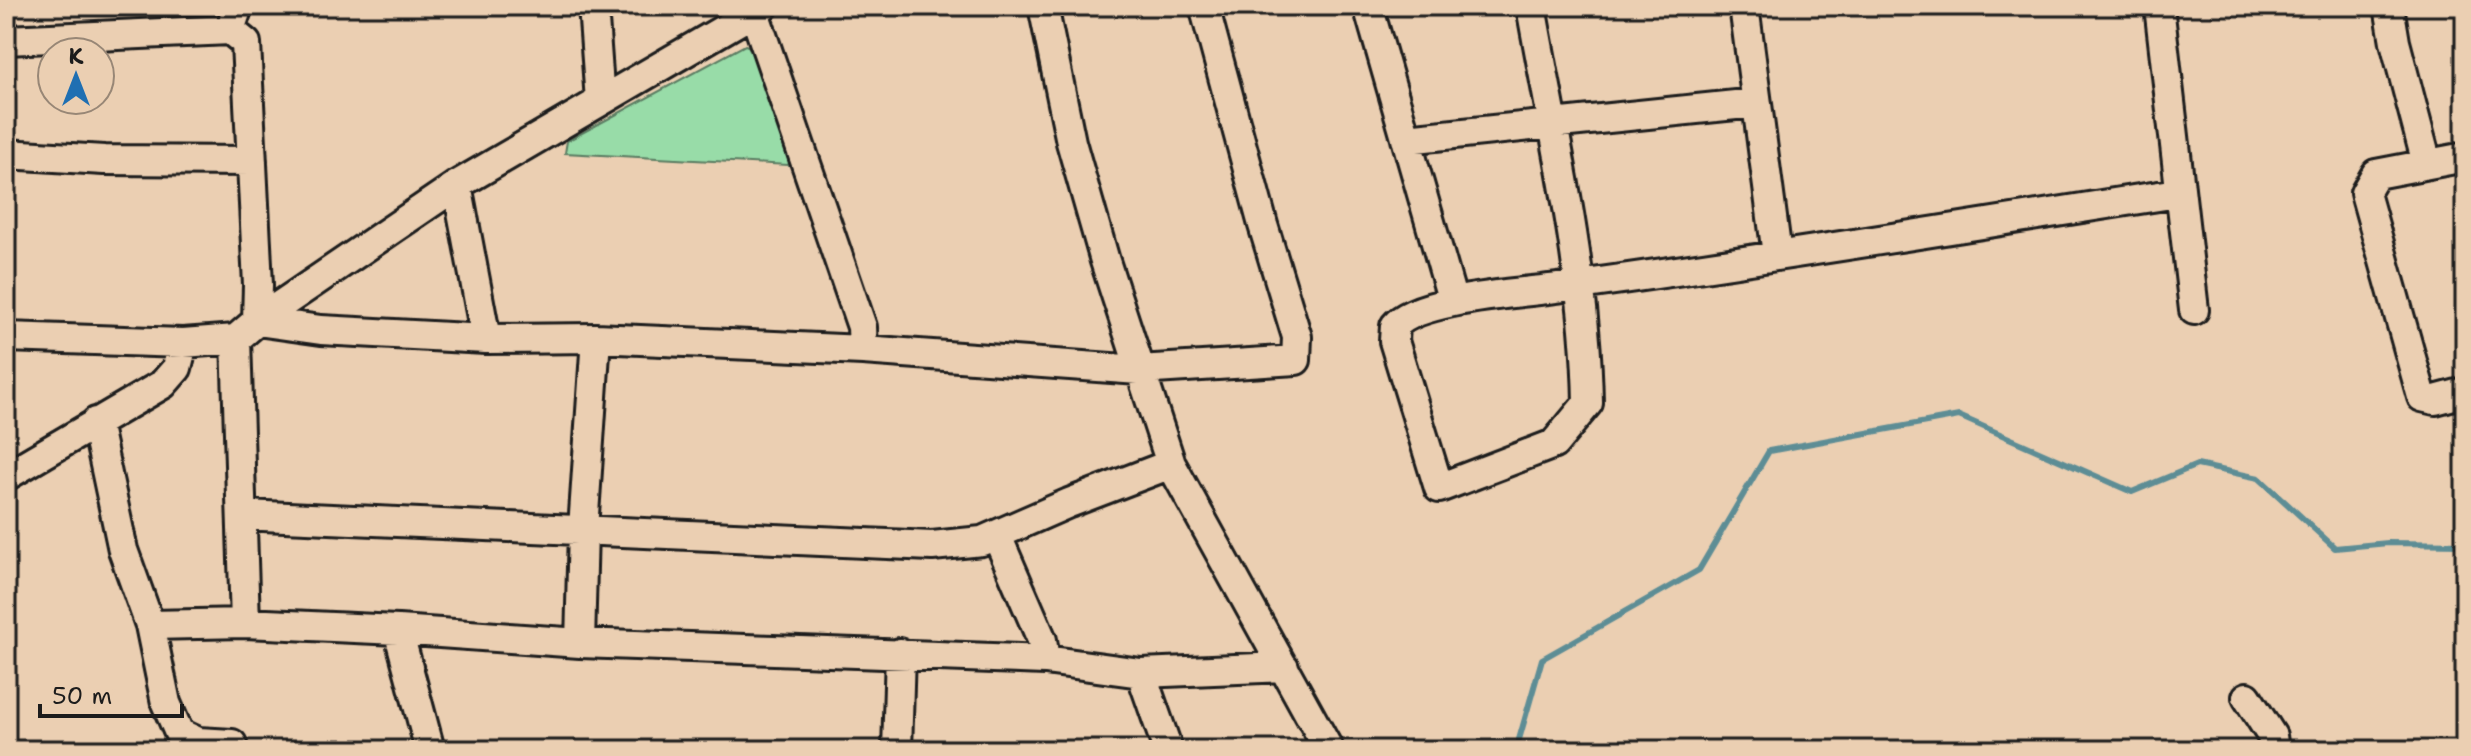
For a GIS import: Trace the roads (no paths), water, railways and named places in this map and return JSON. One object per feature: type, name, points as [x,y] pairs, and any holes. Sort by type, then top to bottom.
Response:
[{"type":"street","points":[[593,6],[600,101]]},
{"type":"street","points":[[1043,6],[1071,142],[1139,370],[1171,464],[1329,750]]},
{"type":"street","points":[[6,337],[183,343],[246,330],[321,330],[486,339],[596,338],[863,350],[1139,370],[1296,360],[1297,337],[1263,225],[1204,6]]},
{"type":"street","points":[[1368,6],[1453,302]]},
{"type":"street","points":[[1531,6],[1580,285],[1588,403],[1554,444],[1439,488],[1394,341],[1395,326],[1409,314],[1453,302],[1580,285],[2178,193]]},
{"type":"street","points":[[1744,6],[1777,255]]},
{"type":"street","points":[[2159,6],[2178,193],[2194,310]]},
{"type":"street","points":[[2389,6],[2395,42],[2427,164]]},
{"type":"street","points":[[246,330],[457,185],[756,8],[862,327],[863,350]]},
{"type":"street","points":[[6,40],[234,18],[246,43],[258,285],[246,330],[242,515],[245,623]]},
{"type":"street","points":[[1406,139],[1755,103]]},
{"type":"street","points":[[6,154],[104,160],[252,161]]},
{"type":"street","points":[[2465,157],[2376,174],[2365,193],[2422,397],[2435,400],[2465,392]]},
{"type":"street","points":[[457,185],[486,339]]},
{"type":"street","points":[[580,643],[583,529],[596,338]]},
{"type":"street","points":[[6,476],[163,384],[177,368],[183,343]]},
{"type":"street","points":[[96,422],[123,550],[150,625],[166,703],[179,733],[198,742],[232,744]]},
{"type":"street","points":[[242,515],[932,546],[982,541],[997,536],[1069,503],[1171,464]]},
{"type":"street","points":[[997,536],[1042,640],[1045,660]]},
{"type":"street","points":[[150,625],[245,623],[580,643],[1045,660],[1141,673],[1284,667]]},
{"type":"street","points":[[398,630],[430,750]]},
{"type":"street","points":[[897,750],[900,653]]},
{"type":"street","points":[[1141,673],[1168,750]]},
{"type":"street","points":[[2247,697],[2272,736],[2274,750]]},
{"type":"waterway","points":[[1516,750],[1542,659],[1699,570],[1769,451],[1959,416],[2132,492],[2197,465],[2259,478],[2335,548],[2388,543],[2465,544]]}]
